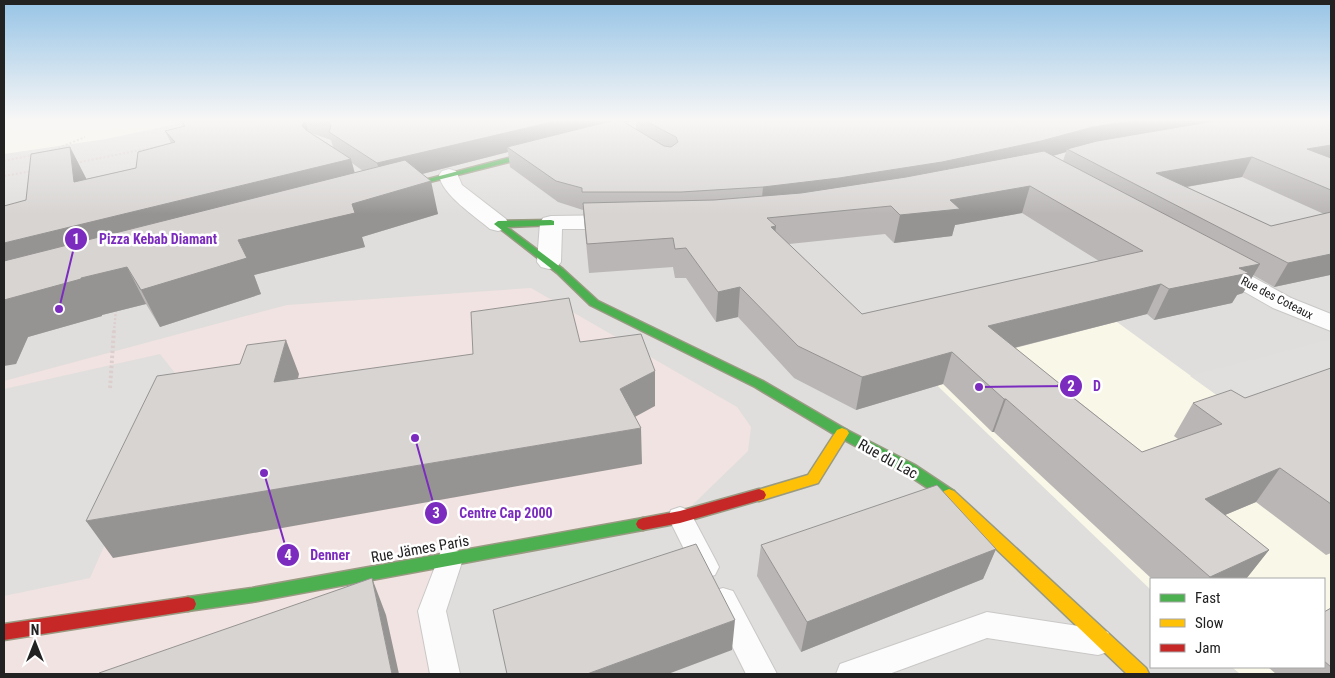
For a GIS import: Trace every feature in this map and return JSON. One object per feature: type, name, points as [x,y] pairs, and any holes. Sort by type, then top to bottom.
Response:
[{"type":"street","points":[[377,190],[449,175],[543,151]]},
{"type":"street","points":[[449,175],[450,182],[455,189],[498,224],[644,221]]},
{"type":"street","points":[[549,262],[551,223]]},
{"type":"street","name":"Rue du Lac","points":[[498,224],[549,262],[594,303],[759,384],[842,434],[910,469],[954,498],[1140,674]]},
{"type":"street","name":"Rue des Coteaux","points":[[1196,255],[1282,303],[1331,324]]},
{"type":"street","name":"Rue Jämes Paris","points":[[4,632],[252,595],[680,517],[813,479],[842,434]]},
{"type":"lane","points":[[680,517],[762,674]]},
{"type":"lane","points":[[445,674],[432,611],[450,559]]},
{"type":"lane","points":[[851,674],[987,625],[1107,644]]},
{"type":"path","points":[[43,153],[49,151]]},
{"type":"path","points":[[70,164],[135,151]]},
{"type":"path","points":[[4,161],[33,155]]},
{"type":"path","points":[[4,176],[42,170]]},
{"type":"path","points":[[110,388],[116,304]]},
{"type":"shaded area","points":[[4,151],[1331,151],[1331,674],[4,674]]},
{"type":"shaded area","points":[[4,151],[27,151],[4,154]]},
{"type":"shaded area","points":[[1069,287],[1239,411],[1331,386],[1331,674],[1240,674],[1233,668],[1325,668],[1325,578],[1150,578],[1150,589],[878,329]]},
{"type":"shaded area","points":[[531,288],[737,407],[751,427],[748,451],[680,517],[450,559],[432,611],[445,674],[4,674],[4,381],[287,305]]},
{"type":"shaded area","points":[[1331,339],[1331,386],[1239,411],[1190,376]]},
{"type":"shaded area","points":[[160,354],[179,378],[90,578],[4,596],[4,389]]},
{"type":"building","points":[[50,151],[70,151],[74,182],[136,168],[138,152],[338,151],[351,159],[4,243],[4,206],[26,200],[31,154]]},
{"type":"building","points":[[358,151],[430,151],[377,163]]},
{"type":"building","points":[[512,151],[996,151],[942,162],[839,178],[763,187],[681,192],[582,192],[582,188],[556,181]]},
{"type":"building","points":[[1044,151],[1260,264],[1239,268],[1249,273],[1169,289],[1161,284],[988,326],[1060,384],[1057,385],[1142,452],[1222,424],[1193,403],[1231,390],[1245,398],[1331,368],[1331,504],[1280,468],[1205,499],[1269,550],[1210,577],[952,352],[862,377],[798,346],[740,287],[718,292],[686,248],[675,249],[673,238],[587,244],[583,203],[714,200],[801,193],[906,177]],"holes":[[[1030,186],[1143,251],[862,314],[771,227],[776,226],[767,218],[891,206],[900,215],[960,209],[950,200]]]},
{"type":"building","points":[[1070,151],[1311,151],[1331,158],[1331,190],[1252,157],[1156,173],[1271,226],[1331,212],[1331,254],[1288,263]]},
{"type":"building","points":[[405,160],[431,181],[352,204],[355,213],[238,240],[247,258],[141,290],[127,267],[4,300],[4,261]]},
{"type":"building","points":[[569,298],[580,342],[641,334],[655,371],[620,389],[641,428],[86,521],[157,376],[240,364],[247,345],[286,340],[274,382],[473,354],[471,312]]},
{"type":"building","points":[[937,485],[996,549],[807,622],[761,545]]},
{"type":"building","points":[[696,544],[735,620],[587,674],[507,674],[493,610]]},
{"type":"building","points":[[372,578],[392,674],[99,674],[99,673]]},
{"type":"building","points":[[1331,608],[1331,667],[1325,662],[1325,611]]},
{"type":"traffic: fast","points":[[394,189],[544,151]]},
{"type":"traffic: fast","points":[[551,223],[498,224],[560,271],[594,303],[759,384],[842,433],[910,469],[949,495]]},
{"type":"traffic: fast","points":[[188,604],[252,595],[643,524]]},
{"type":"traffic: slow","points":[[759,495],[813,479],[842,433]]},
{"type":"traffic: slow","points":[[949,495],[1140,674]]},
{"type":"traffic: jam","points":[[643,524],[680,517],[759,495]]},
{"type":"traffic: jam","points":[[4,632],[188,604]]},
{"type":"place","name":"Pizza Kebab Diamant","points":[[59,309]]},
{"type":"place","name":"D","points":[[979,387]]},
{"type":"place","name":"Centre Cap 2000","points":[[415,438]]},
{"type":"place","name":"Denner","points":[[264,473]]}]
